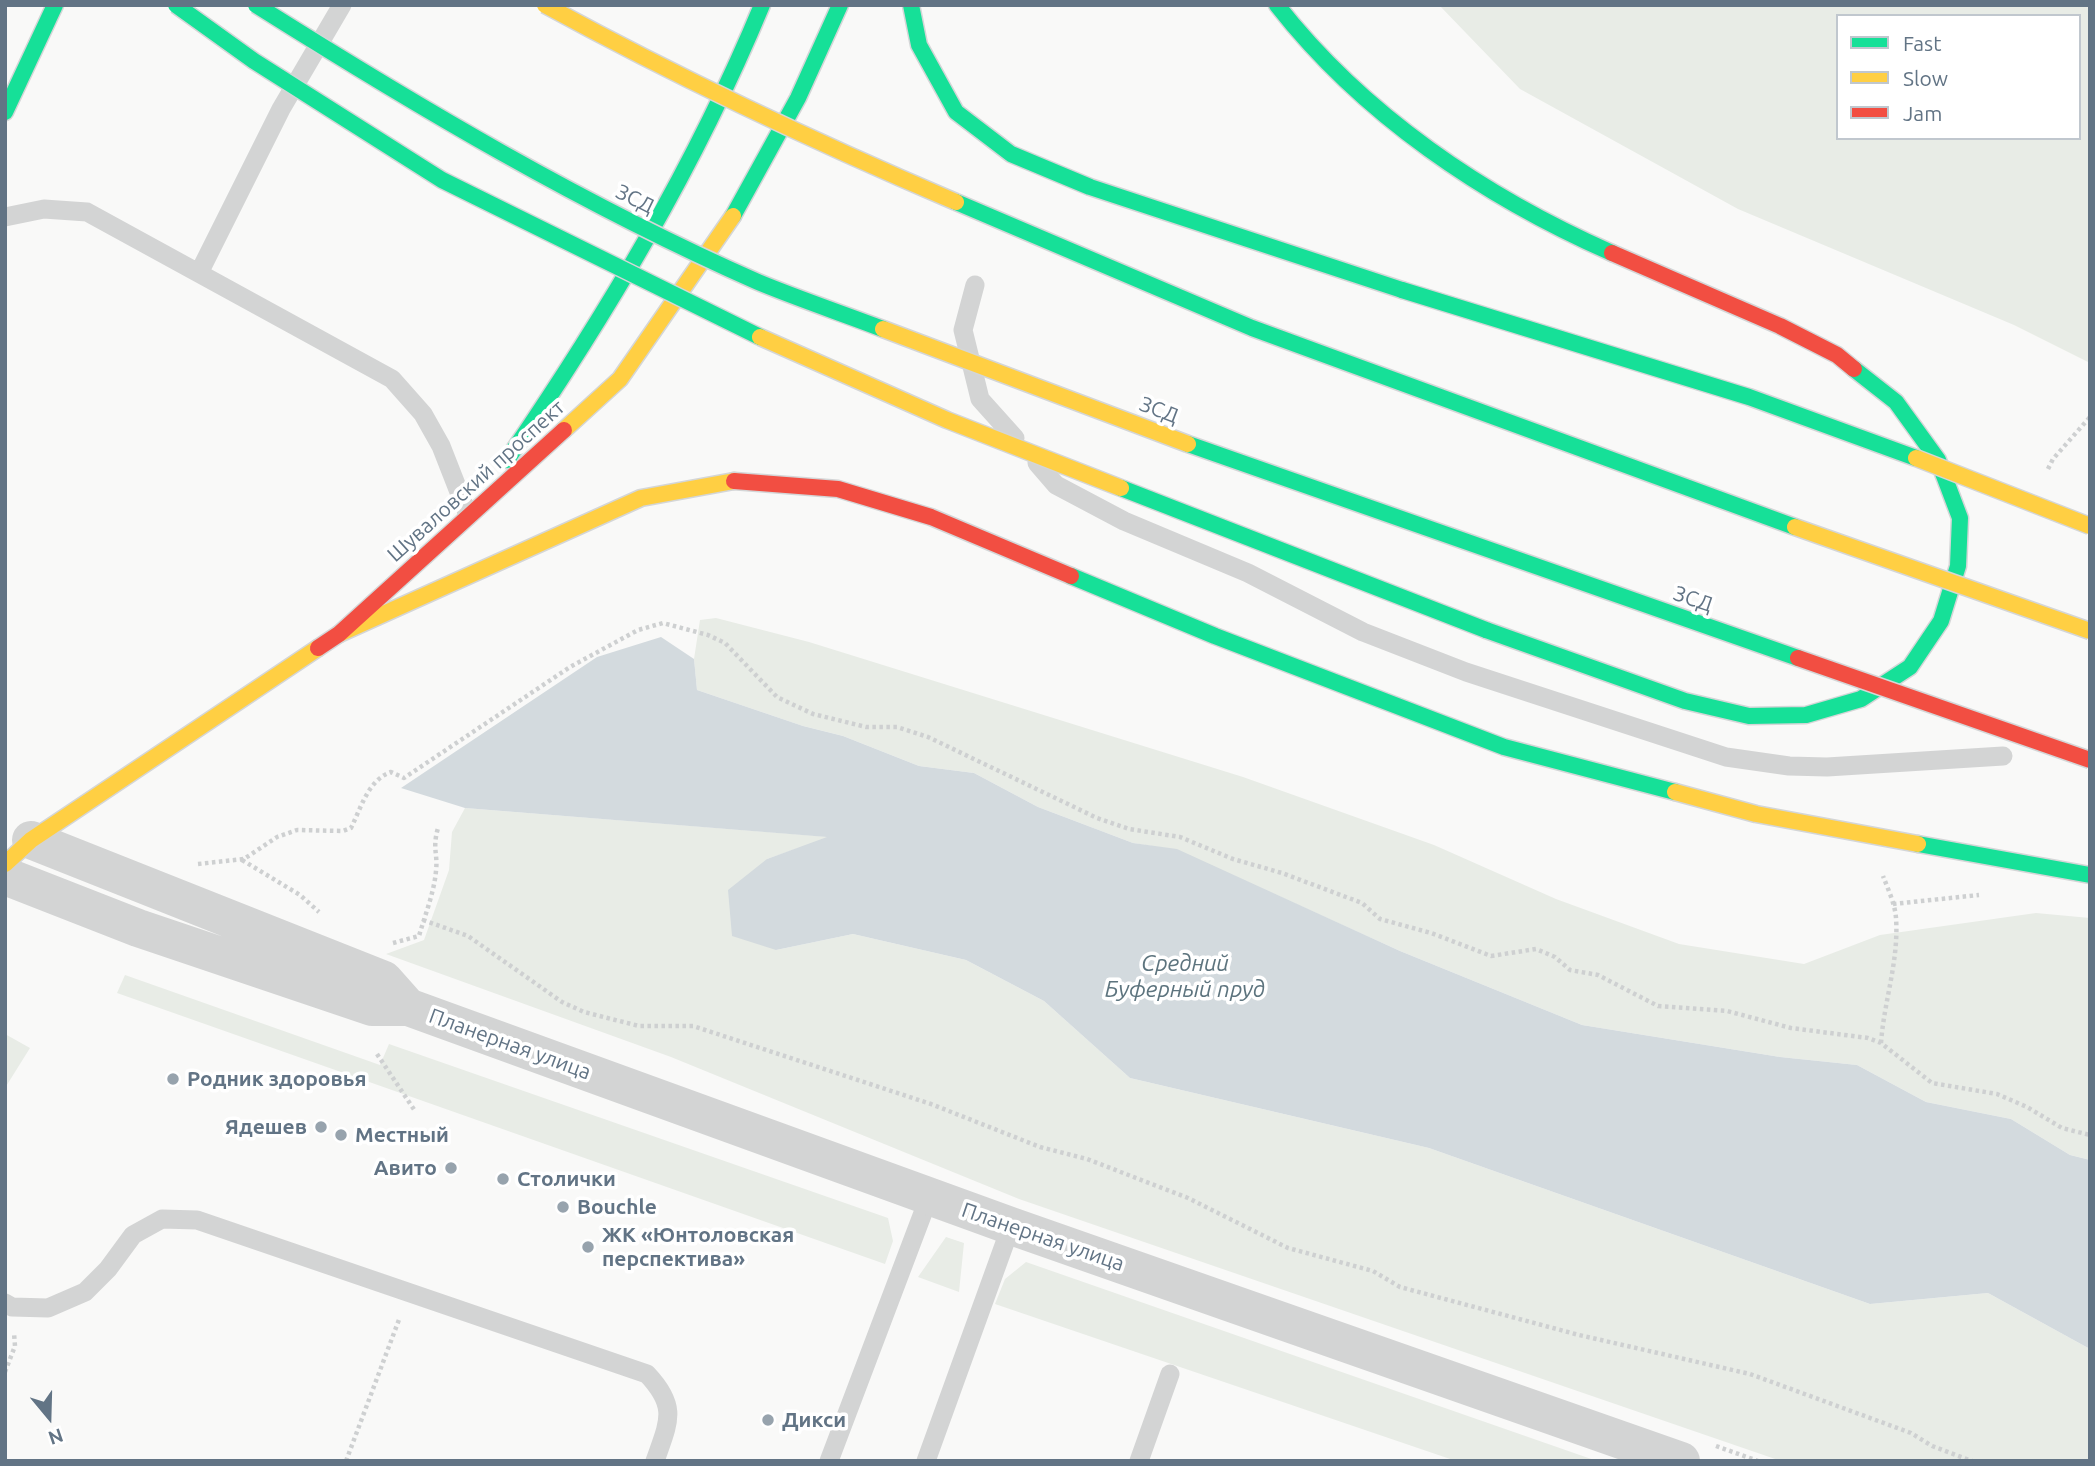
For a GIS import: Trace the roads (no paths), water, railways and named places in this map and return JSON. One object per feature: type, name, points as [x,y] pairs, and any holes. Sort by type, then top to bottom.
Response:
[{"type":"main road","points":[[5,112],[55,5]]},
{"type":"main road","points":[[176,5],[254,61],[442,180],[711,316],[947,419],[1486,630],[1685,701],[1749,716],[1806,715],[1861,699],[1910,667],[1941,621],[1958,566],[1960,518],[1938,460],[1896,402],[1837,355],[1780,326],[1578,237],[1492,190],[1392,122],[1310,47],[1277,5]]},
{"type":"main road","name":"ЗСД","points":[[256,5],[396,93],[570,191],[759,282],[1215,454],[2090,760]]},
{"type":"main road","points":[[545,5],[637,55],[806,138],[1252,328],[1719,500],[2090,631]]},
{"type":"main road","points":[[468,515],[581,355],[674,199],[745,48],[762,5]]},
{"type":"main road","name":"Шуваловский проспект","points":[[18,846],[339,634],[620,379],[725,231],[799,98],[840,5]]},
{"type":"main road","points":[[911,5],[919,45],[956,112],[1011,154],[1090,187],[1402,290],[1749,397],[2007,492],[2090,526]]},
{"type":"main road","points":[[339,634],[641,498],[735,481],[838,488],[931,517],[1215,636],[1504,747],[1756,814],[2090,876]]},
{"type":"street","name":"Планерная улица","points":[[18,846],[384,980],[408,1007]]},
{"type":"street","name":"Планерная улица","points":[[5,876],[138,928],[372,1007],[408,1007],[1011,1227],[1681,1461]]},
{"type":"lane","points":[[199,274],[281,109],[342,5]]},
{"type":"lane","points":[[5,217],[44,209],[87,212],[392,379],[423,414],[441,446],[468,515]]},
{"type":"lane","points":[[975,285],[963,330],[981,399],[1056,485],[1124,521],[1248,573],[1363,632],[1466,672],[1726,757],[1789,766],[1827,767],[2004,756]]},
{"type":"lane","points":[[829,1461],[929,1197]]},
{"type":"lane","points":[[9,1305],[48,1308],[85,1292],[108,1269],[133,1235],[162,1219],[197,1220],[647,1374],[665,1394],[670,1419],[655,1461]]},
{"type":"lane","points":[[926,1461],[1011,1227]]},
{"type":"lane","points":[[1139,1461],[1170,1374]]},
{"type":"water","name":"Средний Буферный пруд","points":[[661,637],[694,659],[697,690],[803,726],[843,736],[919,766],[974,773],[1038,807],[1133,843],[1177,849],[1400,951],[1582,1025],[1780,1057],[1857,1065],[1926,1102],[2011,1119],[2070,1155],[2090,1160],[2090,1349],[1988,1293],[1870,1304],[1429,1148],[1130,1078],[1044,1001],[966,960],[853,934],[776,950],[732,936],[728,890],[767,859],[827,837],[465,808],[401,788],[597,657]]},
{"type":"place","name":"Родник здоровья","points":[[173,1079]]},
{"type":"place","name":"Ядешев","points":[[321,1127]]},
{"type":"place","name":"Местный","points":[[341,1135]]},
{"type":"place","name":"Авито","points":[[451,1168]]},
{"type":"place","name":"Столички","points":[[503,1179]]},
{"type":"place","name":"Bouchle","points":[[563,1207]]},
{"type":"place","name":"ЖК «Юнтоловская перспектива»","points":[[588,1247]]},
{"type":"place","name":"Дикси","points":[[768,1420]]}]
